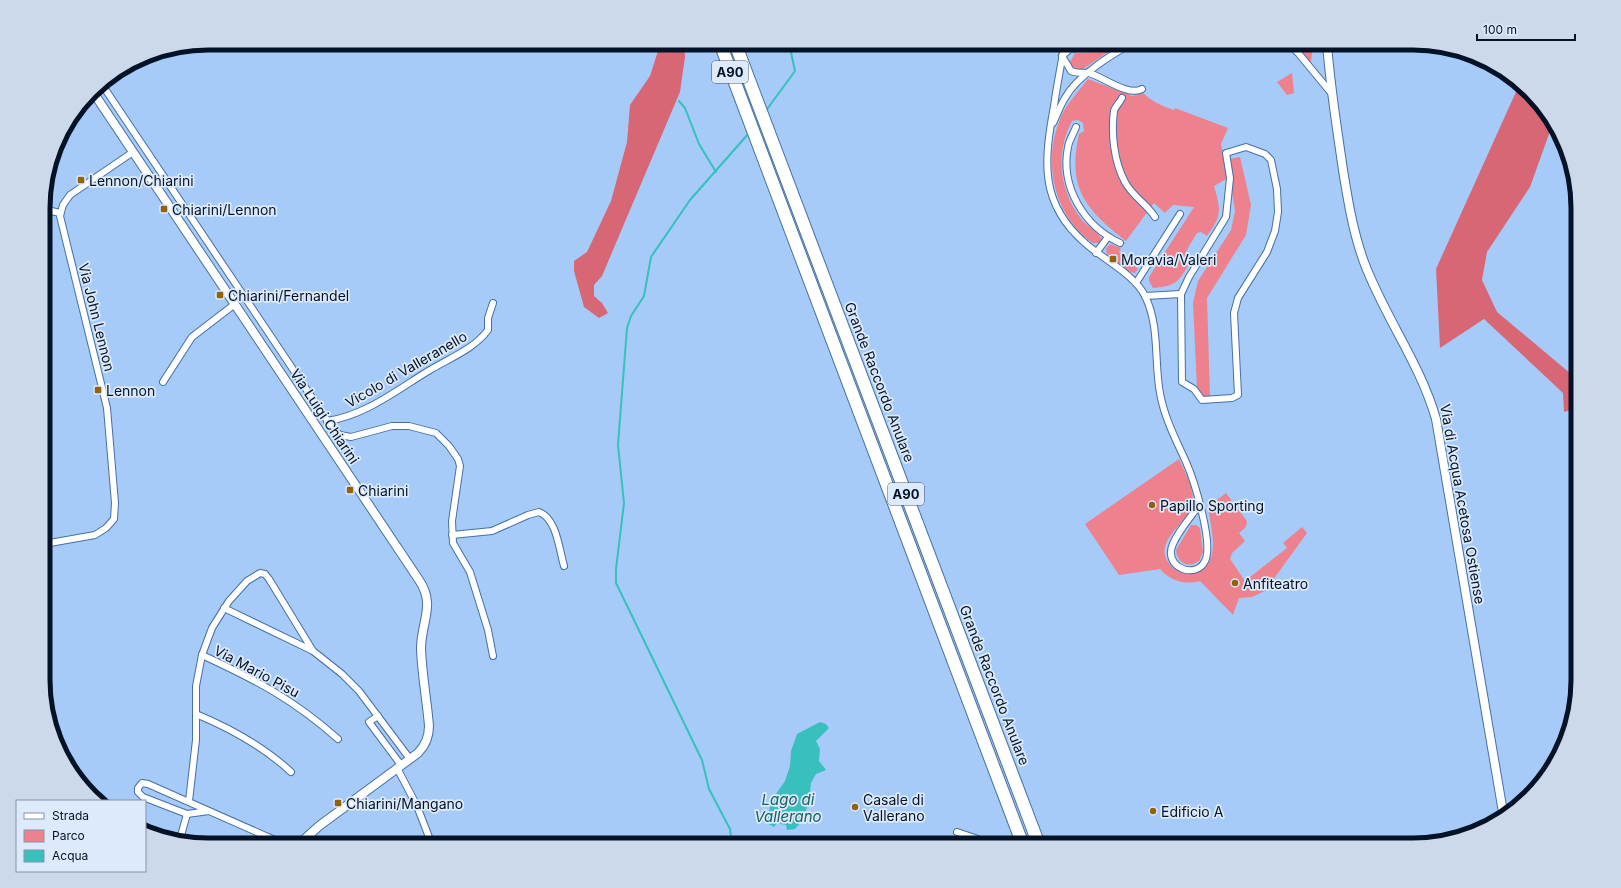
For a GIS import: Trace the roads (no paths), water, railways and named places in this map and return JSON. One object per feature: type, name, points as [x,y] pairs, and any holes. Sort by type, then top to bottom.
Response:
[{"type":"highway","name":"A90","points":[[723,50],[1020,838]]},
{"type":"highway","name":"Grande Raccordo Anulare","points":[[738,50],[1036,838]]},
{"type":"street","points":[[1063,50],[1047,146],[1048,176],[1054,199],[1064,221],[1074,233],[1096,253],[1136,283],[1145,296],[1154,325],[1161,400],[1195,484],[1205,526],[1207,555],[1201,566],[1194,570],[1186,570],[1176,565],[1172,558],[1171,550],[1173,543],[1199,505]]},
{"type":"street","points":[[1062,56],[1069,50]]},
{"type":"street","points":[[1049,132],[1066,96],[1088,73],[1105,59],[1121,50]]},
{"type":"street","points":[[1295,50],[1332,94]]},
{"type":"street","name":"Via di Acqua Acetosa Ostiense","points":[[1328,50],[1332,94],[1350,212],[1360,252],[1377,290],[1425,384],[1436,419],[1503,810]]},
{"type":"street","points":[[1062,56],[1071,71],[1078,74],[1088,73],[1132,92],[1142,89]]},
{"type":"street","points":[[105,88],[327,421],[336,432],[347,437],[360,436],[388,427],[402,425],[431,431],[442,437],[454,453],[460,465],[452,519],[452,535],[455,548],[465,561],[470,572],[488,630],[494,656]]},
{"type":"street","name":"Via Luigi Chiarini","points":[[96,96],[425,591],[428,607],[421,649],[429,730],[425,744],[410,759],[319,826],[306,838]]},
{"type":"street","points":[[1122,98],[1114,110],[1114,153],[1124,182],[1139,202],[1150,208],[1155,217]]},
{"type":"street","points":[[1076,127],[1068,146],[1066,175],[1078,205],[1085,215],[1108,237],[1120,243]]},
{"type":"street","points":[[1246,147],[1266,154],[1271,160],[1277,190],[1278,212],[1275,231],[1267,252],[1238,298],[1234,313],[1238,392],[1236,396],[1232,398],[1202,400],[1194,389],[1182,382],[1181,294],[1189,276],[1226,217],[1230,178],[1226,153],[1246,147]]},
{"type":"street","points":[[50,211],[60,213],[64,203],[70,195],[133,152]]},
{"type":"street","name":"Via John Lennon","points":[[50,543],[95,535],[109,526],[115,513],[107,408],[61,225],[60,213]]},
{"type":"street","points":[[1136,283],[1180,214]]},
{"type":"street","points":[[1096,253],[1108,237]]},
{"type":"street","points":[[1145,296],[1181,294]]},
{"type":"street","name":"Vicolo di Valleranello","points":[[327,421],[344,418],[368,408],[467,348],[488,330],[488,318],[493,303]]},
{"type":"street","points":[[163,382],[192,337],[235,304]]},
{"type":"street","points":[[452,535],[492,531],[528,515],[539,512],[546,516],[553,526],[564,566]]},
{"type":"street","points":[[189,801],[195,750],[196,686],[202,655],[212,628],[233,595],[247,581],[258,573],[265,574],[313,651]]},
{"type":"street","points":[[224,608],[313,651],[351,683],[410,759]]},
{"type":"street","name":"Via Mario Pisu","points":[[202,655],[283,695],[308,713],[338,738]]},
{"type":"street","points":[[196,714],[219,723],[250,740],[291,772]]},
{"type":"street","points":[[378,716],[369,722],[399,766],[429,838]]},
{"type":"street","points":[[209,811],[187,814],[143,797],[138,792],[138,788],[142,783],[146,783],[270,838]]},
{"type":"street","points":[[181,836],[187,814]]},
{"type":"street","points":[[957,832],[975,838]]},
{"type":"water","name":"Lago di Vallerano","points":[[820,722],[826,724],[829,728],[816,741],[820,749],[819,761],[826,770],[816,774],[811,783],[809,802],[802,821],[795,829],[787,830],[786,825],[777,823],[774,827],[767,823],[771,801],[785,781],[790,766],[791,751],[797,734]]},
{"type":"waterway","points":[[765,112],[795,71],[790,50]]},
{"type":"waterway","points":[[679,101],[685,108],[699,144],[716,172]]},
{"type":"waterway","points":[[731,838],[730,829],[709,789],[702,760],[616,583],[616,569],[624,503],[618,445],[627,328],[631,316],[644,296],[651,257],[690,200],[749,133]]},
{"type":"place","name":"Lennon/Chiarini","points":[[81,180]]},
{"type":"place","name":"Chiarini/Lennon","points":[[164,209]]},
{"type":"place","name":"Moravia/Valeri","points":[[1113,259]]},
{"type":"place","name":"Chiarini/Fernandel","points":[[220,295]]},
{"type":"place","name":"Lennon","points":[[98,390]]},
{"type":"place","name":"Chiarini","points":[[350,490]]},
{"type":"place","name":"Papillo Sporting","points":[[1152,505]]},
{"type":"place","name":"Anfiteatro","points":[[1235,583]]},
{"type":"place","name":"Chiarini/Mangano","points":[[338,803]]},
{"type":"place","name":"Casale di Vallerano","points":[[855,807]]},
{"type":"place","name":"Edificio A","points":[[1153,811]]}]
